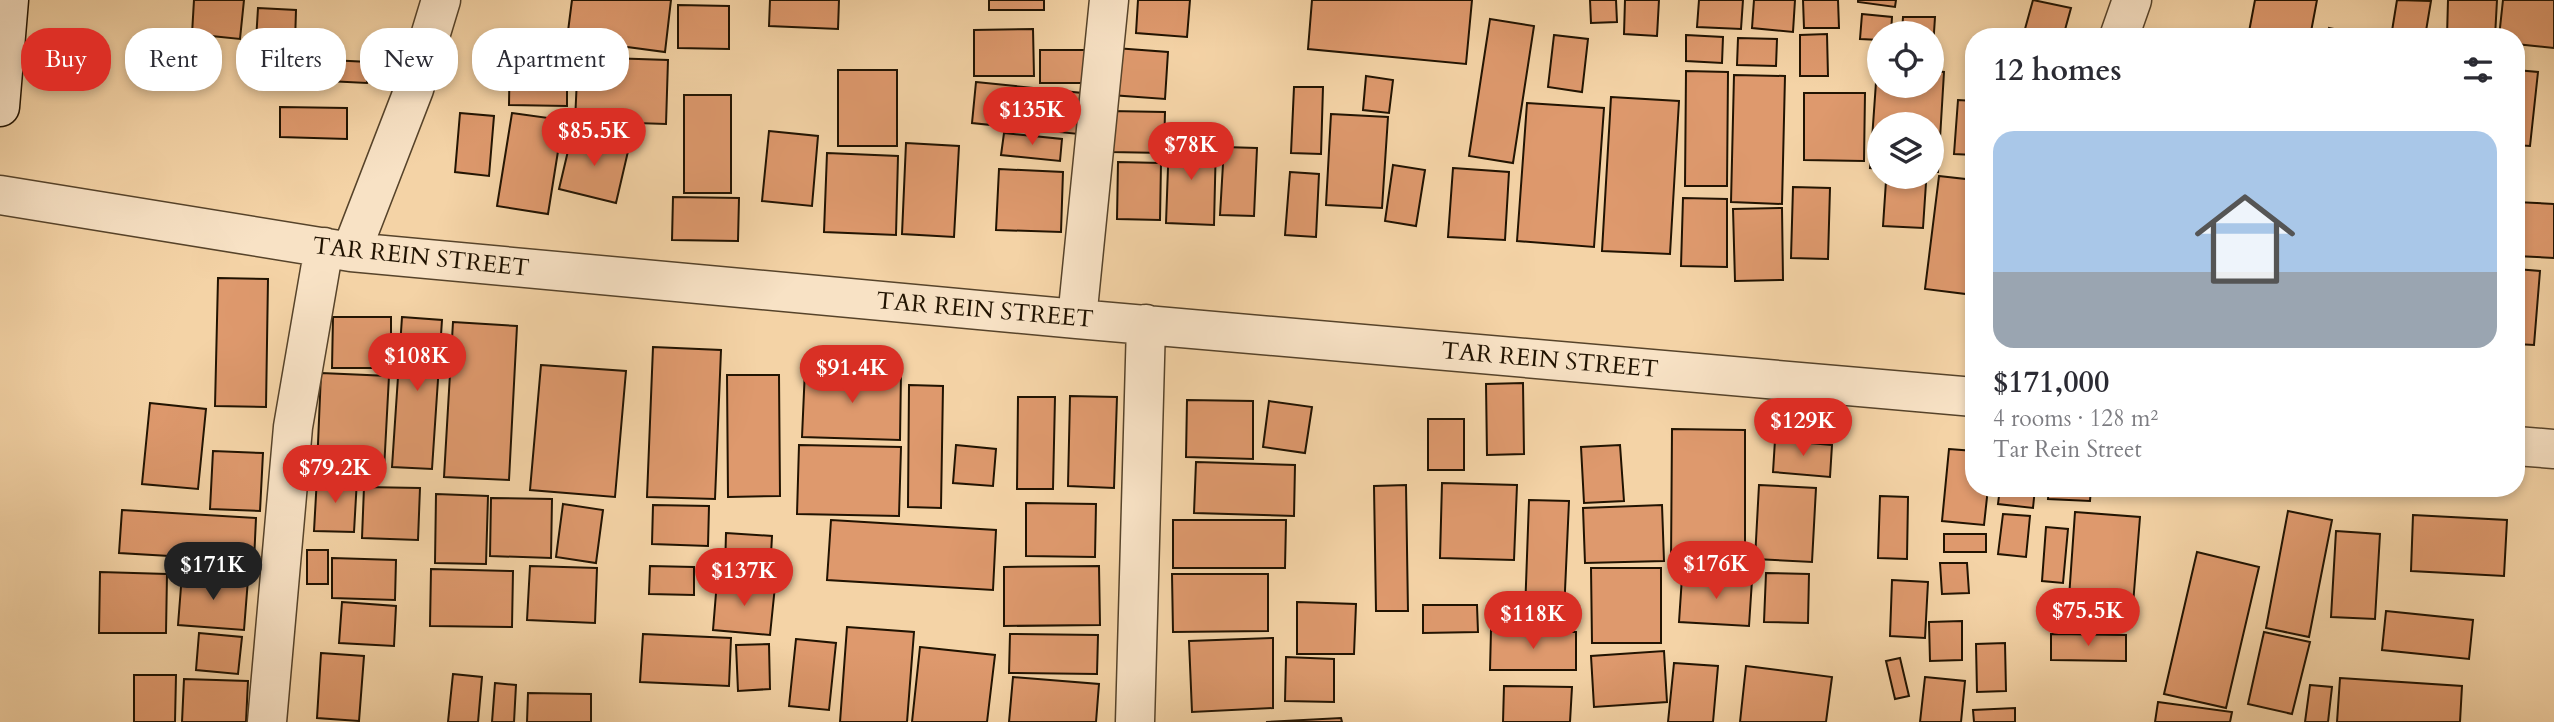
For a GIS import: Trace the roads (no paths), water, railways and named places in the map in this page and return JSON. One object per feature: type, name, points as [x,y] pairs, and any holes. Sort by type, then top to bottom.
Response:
[{"type":"street","points":[[0,107],[9,0]]},
{"type":"street","points":[[267,722],[293,427],[337,250],[414,89],[441,0]]},
{"type":"street","points":[[1077,319],[1110,0]]},
{"type":"street","points":[[2122,28],[2132,0]]},
{"type":"street","name":"TAR REIN STREET","points":[[0,195],[337,250],[1077,319],[1965,396]]},
{"type":"street","points":[[1135,722],[1146,324]]},
{"type":"street","points":[[2525,447],[2554,449]]}]
